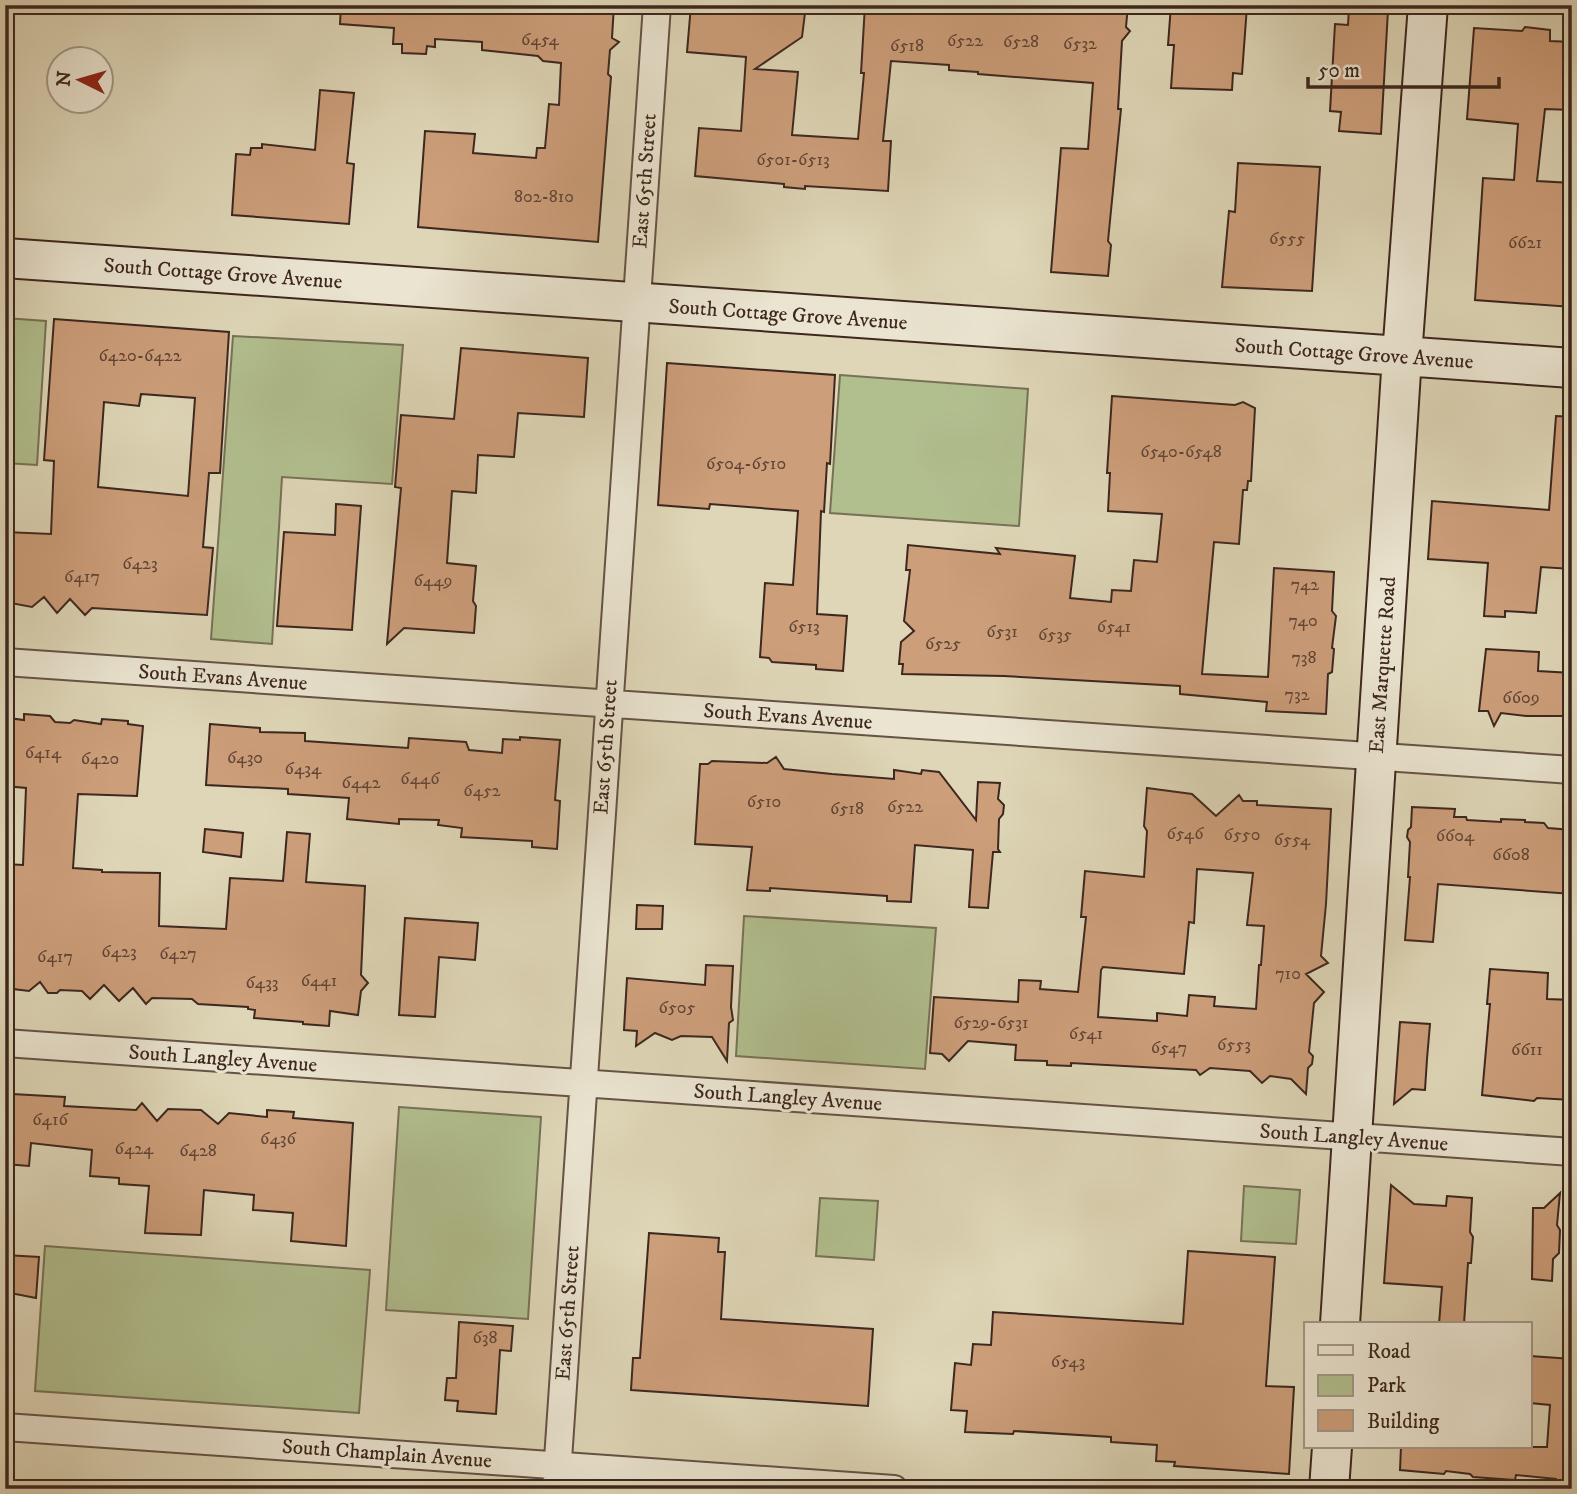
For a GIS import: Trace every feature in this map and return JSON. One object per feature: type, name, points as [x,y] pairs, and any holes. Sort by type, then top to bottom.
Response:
[{"type":"main road","name":"East Marquette Road","points":[[1340,1322],[1402,356],[1428,5]]},
{"type":"main road","name":"South Cottage Grove Avenue","points":[[5,258],[1572,368]]},
{"type":"main road","points":[[1329,1489],[1332,1448]]},
{"type":"street","name":"East 65th Street","points":[[557,1477],[657,5]]},
{"type":"street","name":"South Evans Avenue","points":[[5,662],[1572,770]]},
{"type":"street","name":"South Langley Avenue","points":[[5,1042],[1572,1152]]},
{"type":"street","name":"South Champlain Avenue","points":[[5,1427],[557,1477],[894,1489]]},
{"type":"green space","points":[[5,318],[46,321],[37,465],[5,463]]},
{"type":"green space","points":[[233,336],[403,345],[392,484],[282,477],[272,644],[211,639]]},
{"type":"green space","points":[[840,375],[1028,389],[1019,526],[830,513]]},
{"type":"green space","points":[[744,916],[936,928],[925,1069],[736,1056]]},
{"type":"green space","points":[[399,1107],[541,1117],[528,1319],[386,1310]]},
{"type":"green space","points":[[1244,1186],[1300,1190],[1296,1244],[1241,1241]]},
{"type":"green space","points":[[820,1198],[878,1201],[874,1260],[816,1256]]},
{"type":"green space","points":[[45,1246],[370,1270],[359,1413],[35,1391]]},
{"type":"building","points":[[341,5],[614,5],[612,38],[619,42],[610,50],[608,74],[611,77],[598,242],[418,227],[425,131],[475,134],[473,153],[536,158],[537,148],[545,148],[549,104],[559,105],[561,63],[543,61],[538,56],[482,50],[482,42],[435,39],[435,47],[427,46],[426,54],[402,53],[402,44],[393,44],[394,28],[340,24]]},
{"type":"building","points":[[691,5],[806,5],[802,37],[755,69],[798,72],[792,135],[858,139],[864,73],[861,73],[865,5],[1128,5],[1126,27],[1130,31],[1122,41],[1118,109],[1121,109],[1108,241],[1111,245],[1108,276],[1051,272],[1061,148],[1088,149],[1093,83],[978,74],[949,70],[949,65],[891,61],[883,141],[891,141],[888,191],[805,186],[805,189],[784,187],[784,184],[695,176],[699,128],[741,131],[746,57],[687,52]]},
{"type":"building","points":[[1171,5],[1247,6],[1242,74],[1233,73],[1232,90],[1171,88],[1174,45],[1168,45]]},
{"type":"building","points":[[1349,7],[1388,10],[1381,134],[1339,131],[1341,112],[1330,111],[1335,24],[1348,25]]},
{"type":"building","points":[[1525,27],[1550,30],[1550,41],[1572,42],[1572,110],[1545,109],[1537,181],[1572,183],[1572,307],[1475,300],[1483,178],[1514,180],[1518,124],[1467,119],[1474,28],[1522,31]]},
{"type":"building","points":[[320,90],[354,93],[347,163],[354,164],[349,224],[232,215],[236,154],[250,155],[251,148],[262,148],[262,144],[315,150]]},
{"type":"building","points":[[1238,163],[1320,167],[1312,291],[1222,287],[1229,211],[1235,212]]},
{"type":"building","points":[[54,319],[229,332],[220,473],[209,473],[203,547],[213,548],[207,615],[92,608],[85,615],[70,599],[57,613],[44,597],[32,607],[5,602],[5,532],[51,534],[54,461],[44,460]],"holes":[[[141,394],[195,398],[188,496],[98,487],[104,402],[139,406]]]},
{"type":"building","points":[[461,348],[588,358],[584,417],[518,413],[514,457],[478,455],[476,493],[452,491],[447,563],[476,566],[474,633],[404,628],[387,644],[401,488],[395,487],[401,415],[454,419]]},
{"type":"building","points":[[667,363],[835,375],[830,464],[827,463],[824,512],[821,511],[817,614],[847,616],[843,671],[816,669],[816,665],[772,662],[769,658],[760,657],[765,583],[793,585],[798,511],[710,504],[709,509],[658,505]]},
{"type":"building","points":[[1112,396],[1235,405],[1243,402],[1255,408],[1251,481],[1248,481],[1247,490],[1243,490],[1239,544],[1214,542],[1202,674],[1268,677],[1274,568],[1334,572],[1332,611],[1336,616],[1326,714],[1266,711],[1267,702],[1180,694],[1180,686],[1004,676],[902,674],[903,664],[899,664],[901,642],[914,631],[904,621],[910,570],[906,570],[908,545],[1000,554],[996,548],[1075,556],[1070,598],[1111,602],[1112,590],[1131,591],[1134,560],[1157,562],[1162,514],[1108,511],[1110,473],[1107,473]]},
{"type":"building","points":[[1556,416],[1572,417],[1572,569],[1541,567],[1536,613],[1505,611],[1505,617],[1484,616],[1488,563],[1428,559],[1432,501],[1549,510]]},
{"type":"building","points":[[336,504],[361,506],[352,630],[277,626],[284,532],[335,535]]},
{"type":"building","points":[[1486,649],[1539,652],[1538,671],[1572,673],[1572,716],[1501,713],[1494,726],[1488,711],[1479,711]]},
{"type":"building","points":[[24,714],[50,716],[55,722],[70,723],[74,720],[101,724],[102,719],[128,721],[128,724],[143,726],[137,796],[78,794],[73,868],[102,872],[160,873],[159,926],[226,929],[230,878],[283,881],[287,832],[310,834],[306,882],[365,886],[361,975],[368,983],[361,991],[358,1015],[330,1011],[329,1026],[254,1018],[255,1010],[248,1007],[198,1004],[192,999],[152,998],[146,1004],[133,988],[119,1001],[104,985],[90,999],[82,991],[60,990],[57,993],[48,993],[40,982],[29,991],[5,988],[5,864],[23,865],[26,788],[5,786],[8,718],[24,720]]},
{"type":"building","points":[[210,724],[260,728],[260,732],[305,733],[305,741],[408,748],[409,738],[466,742],[469,750],[502,753],[503,739],[520,740],[520,737],[560,740],[555,800],[560,801],[557,849],[532,847],[532,841],[461,837],[462,828],[438,825],[439,820],[399,819],[399,824],[347,819],[349,798],[288,794],[288,789],[206,785]]},
{"type":"building","points":[[776,757],[784,769],[832,774],[894,779],[894,770],[921,774],[922,770],[939,772],[976,820],[978,782],[1000,783],[998,799],[1004,805],[999,819],[1000,852],[993,852],[988,908],[969,907],[973,850],[915,845],[911,902],[887,901],[887,896],[770,888],[770,891],[747,890],[752,847],[695,844],[700,764],[712,761],[767,763]]},
{"type":"building","points":[[1147,788],[1192,794],[1216,816],[1239,795],[1243,801],[1257,801],[1257,805],[1331,809],[1321,956],[1328,963],[1306,974],[1324,992],[1314,1003],[1309,1052],[1313,1056],[1312,1064],[1308,1068],[1306,1094],[1291,1079],[1270,1076],[1262,1083],[1250,1071],[1210,1068],[1200,1075],[1196,1070],[1071,1063],[1071,1066],[1047,1065],[1047,1061],[1015,1060],[1016,1045],[968,1041],[949,1061],[942,1054],[930,1053],[934,997],[1018,1002],[1019,980],[1041,981],[1040,989],[1078,992],[1086,917],[1081,917],[1085,871],[1144,877],[1147,831],[1144,826]],"holes":[[[1197,869],[1253,873],[1247,925],[1264,926],[1256,1009],[1214,1006],[1215,997],[1189,995],[1187,1016],[1157,1013],[1157,1021],[1098,1017],[1103,967],[1184,974],[1189,922],[1194,923]]]},
{"type":"building","points":[[1412,807],[1455,809],[1454,817],[1466,817],[1467,820],[1525,820],[1544,823],[1548,828],[1572,830],[1572,894],[1438,884],[1433,942],[1405,940],[1410,877],[1410,842],[1407,837],[1411,827]]},
{"type":"building","points":[[205,829],[243,833],[241,857],[203,852]]},
{"type":"building","points":[[637,905],[663,906],[662,929],[636,929]]},
{"type":"building","points":[[405,918],[478,923],[475,960],[439,957],[435,1017],[399,1015]]},
{"type":"building","points":[[706,965],[733,966],[733,1020],[729,1023],[727,1061],[712,1037],[681,1036],[672,1040],[655,1033],[636,1046],[637,1031],[624,1030],[627,978],[705,985]]},
{"type":"building","points":[[1490,969],[1548,973],[1547,999],[1572,1000],[1572,1100],[1537,1098],[1534,1101],[1482,1095],[1490,1004],[1487,1004]]},
{"type":"building","points":[[1400,1022],[1430,1024],[1425,1090],[1412,1089],[1394,1104]]},
{"type":"building","points":[[12,1094],[65,1097],[64,1106],[136,1110],[142,1103],[157,1121],[168,1109],[201,1110],[218,1124],[229,1113],[267,1117],[267,1110],[294,1112],[293,1118],[353,1123],[346,1246],[291,1241],[293,1213],[253,1210],[254,1195],[204,1190],[201,1235],[145,1233],[149,1186],[119,1184],[119,1178],[90,1176],[92,1150],[31,1143],[29,1166],[5,1164],[5,1096]]},
{"type":"building","points":[[1391,1185],[1414,1204],[1446,1206],[1447,1196],[1472,1198],[1470,1232],[1473,1237],[1471,1263],[1468,1263],[1464,1322],[1439,1322],[1442,1287],[1384,1283]]},
{"type":"building","points":[[1560,1193],[1557,1225],[1560,1230],[1559,1253],[1553,1259],[1552,1281],[1532,1279],[1533,1208],[1544,1208]]},
{"type":"building","points":[[649,1233],[719,1238],[718,1252],[725,1252],[721,1319],[873,1329],[868,1406],[631,1390],[633,1358],[640,1358]]},
{"type":"building","points":[[1188,1251],[1275,1257],[1266,1386],[1294,1387],[1289,1474],[1174,1466],[1175,1462],[1156,1461],[1157,1445],[1111,1442],[1111,1437],[1014,1431],[1013,1434],[965,1432],[967,1411],[951,1410],[955,1363],[971,1365],[973,1344],[991,1345],[993,1312],[1183,1324]]},
{"type":"building","points":[[5,1255],[39,1257],[36,1298],[5,1292]]},
{"type":"building","points":[[459,1322],[513,1326],[511,1351],[500,1350],[496,1414],[457,1411],[458,1401],[445,1400],[447,1378],[456,1378]]},
{"type":"building","points":[[1532,1356],[1572,1359],[1572,1465],[1569,1489],[1564,1489],[1556,1479],[1516,1475],[1515,1480],[1473,1477],[1470,1474],[1446,1471],[1444,1474],[1400,1470],[1401,1448],[1547,1447],[1550,1405],[1532,1403]]}]
